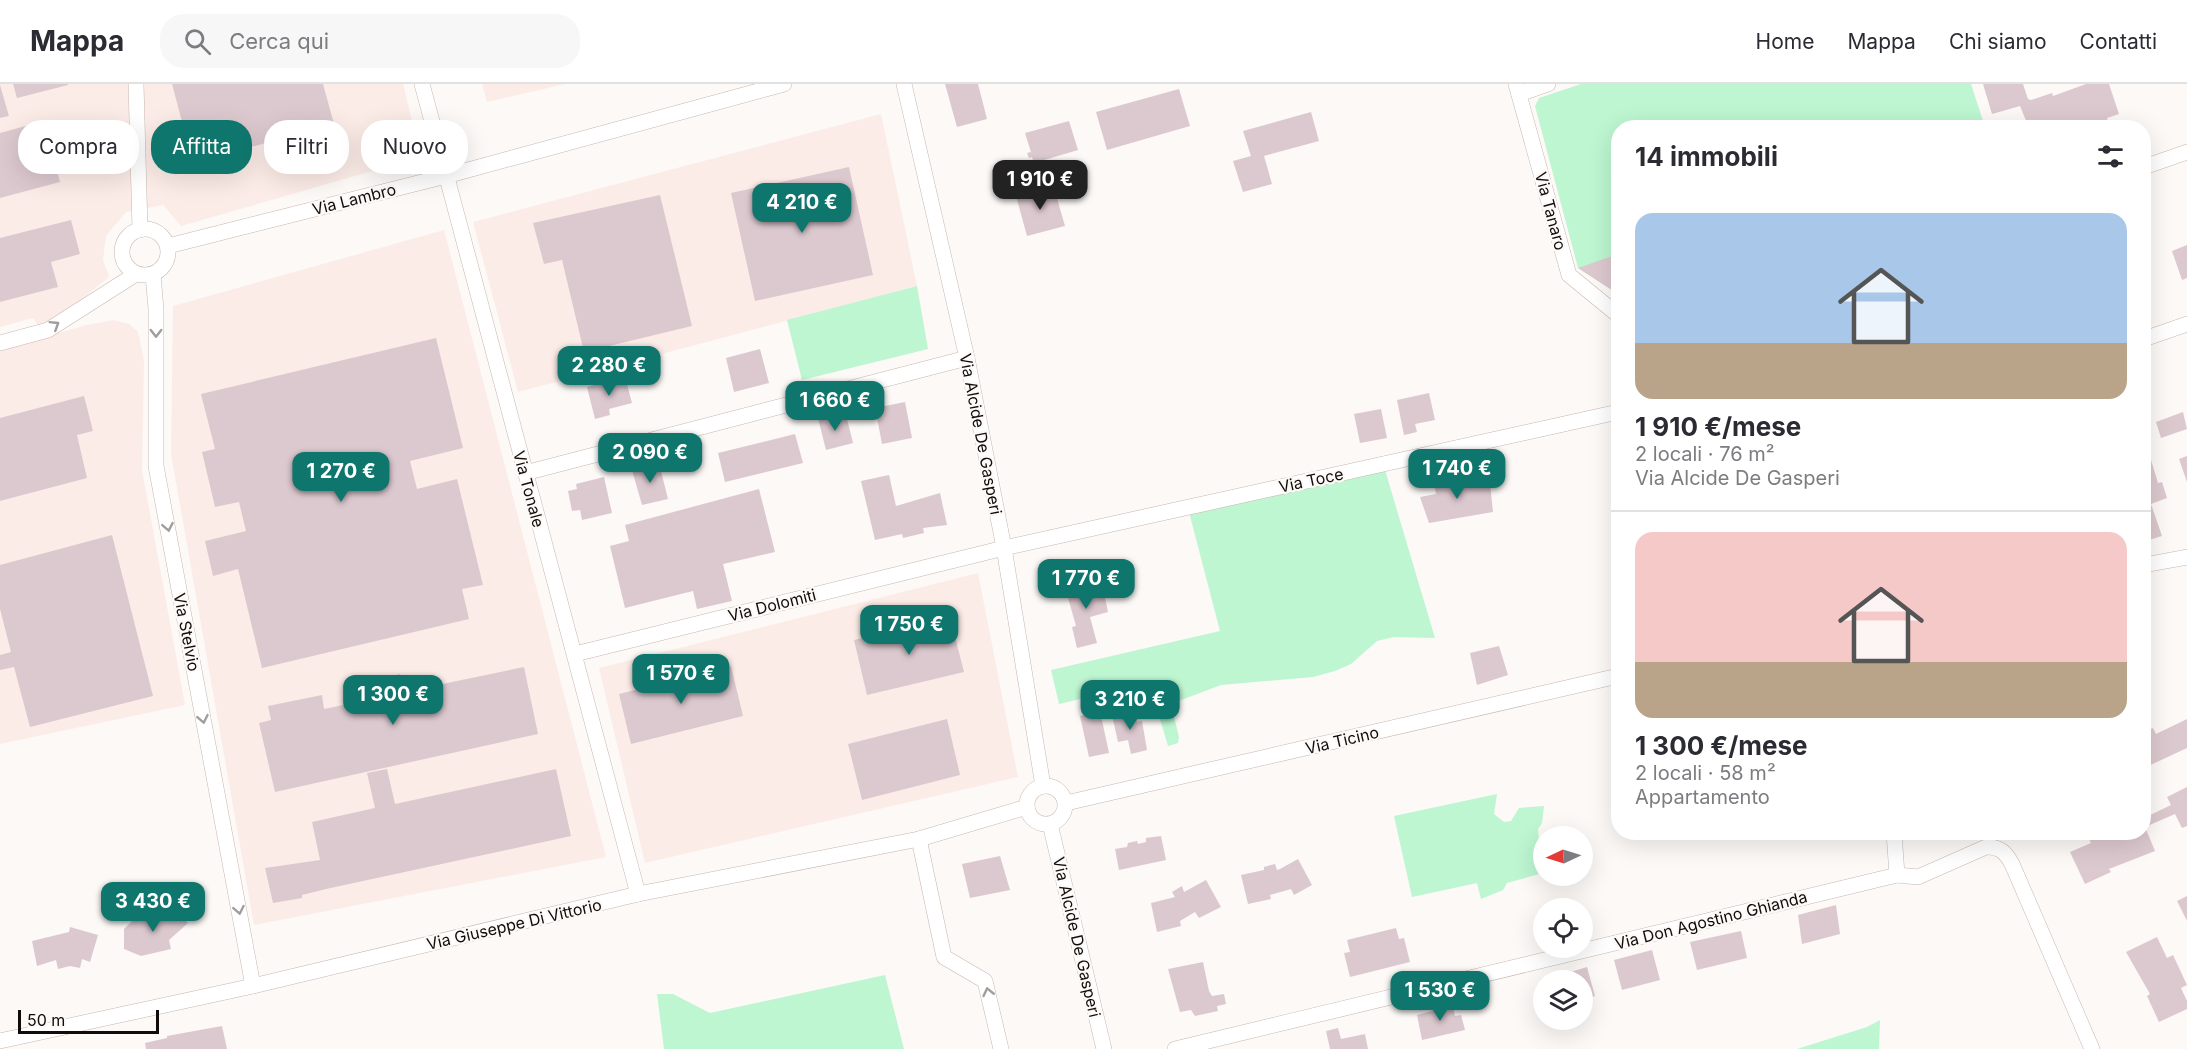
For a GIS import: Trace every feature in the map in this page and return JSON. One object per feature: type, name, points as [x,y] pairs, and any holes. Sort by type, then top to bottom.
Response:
[{"type":"street","points":[[136,84],[140,230]]},
{"type":"street","name":"Via Tonale","points":[[422,84],[638,894]]},
{"type":"street","name":"Via Lambro","points":[[168,246],[446,176],[783,84]]},
{"type":"street","name":"Via Alcide De Gasperi","points":[[904,84],[967,358],[1004,548],[1043,786]]},
{"type":"street","points":[[1517,89],[1548,84]]},
{"type":"street","name":"Via Tanaro","points":[[1517,89],[1569,274],[1611,309]]},
{"type":"street","points":[[2151,165],[2187,152]]},
{"type":"street","points":[[0,343],[48,330],[136,274],[153,275],[168,260],[168,246],[160,234],[147,229],[128,237],[122,250],[125,264],[136,274]]},
{"type":"street","name":"Via Stelvio","points":[[153,275],[156,309],[156,466],[253,986]]},
{"type":"street","points":[[2151,337],[2187,324]]},
{"type":"street","points":[[525,473],[967,358]]},
{"type":"street","name":"Via Toce","points":[[1004,548],[1611,414]]},
{"type":"street","name":"Via Dolomiti","points":[[574,654],[1004,548]]},
{"type":"street","points":[[2151,564],[2187,557]]},
{"type":"street","name":"Via Ticino","points":[[1066,803],[1611,678]]},
{"type":"street","points":[[1043,786],[1056,788],[1066,803],[1063,814],[1050,824],[1033,819],[1027,807],[1033,791],[1043,786]]},
{"type":"street","name":"Via Giuseppe Di Vittorio","points":[[0,1041],[253,986],[638,894],[919,839],[1027,807]]},
{"type":"street","name":"Via Alcide De Gasperi","points":[[1050,824],[1104,1049]]},
{"type":"street","points":[[919,839],[944,957],[985,981],[1001,1049]]},
{"type":"street","points":[[1895,840],[1897,875]]},
{"type":"street","name":"Via Don Agostino Ghianda","points":[[1174,1049],[1897,875],[1918,877],[1986,847],[1995,846],[2004,851],[2023,888],[2092,1049]]},
{"type":"shaded area","points":[[0,84],[403,84],[412,120],[361,120],[362,174],[181,226],[163,205],[126,212],[106,236],[103,260],[109,277],[56,320],[38,325],[33,318],[0,327]]},
{"type":"shaded area","points":[[482,84],[565,84],[487,102]]},
{"type":"shaded area","points":[[881,114],[917,286],[518,392],[473,222]]},
{"type":"shaded area","points":[[444,230],[606,857],[254,925],[171,454],[173,306]]},
{"type":"shaded area","points":[[114,320],[129,324],[138,332],[144,360],[142,470],[185,705],[0,744],[0,350],[86,325]]},
{"type":"shaded area","points":[[978,573],[1018,777],[645,863],[599,668]]},
{"type":"green space","points":[[1581,84],[1971,84],[1983,120],[1611,120],[1611,289],[1578,268],[1535,106],[1539,98]]},
{"type":"green space","points":[[917,286],[928,349],[802,380],[787,320]]},
{"type":"green space","points":[[1385,470],[1435,638],[1394,637],[1377,641],[1351,664],[1335,671],[1313,677],[1221,685],[1176,702],[1172,708],[1179,737],[1178,743],[1168,746],[1151,689],[1158,687],[1157,681],[1059,704],[1051,670],[1220,631],[1189,512]]},
{"type":"green space","points":[[1497,794],[1494,814],[1504,822],[1511,821],[1519,808],[1544,806],[1542,823],[1540,826],[1533,826],[1533,876],[1507,883],[1503,890],[1481,899],[1477,883],[1412,897],[1394,816]]},
{"type":"green space","points":[[885,975],[904,1049],[664,1049],[657,994],[673,994],[710,1013]]},
{"type":"green space","points":[[1880,1020],[1879,1049],[1797,1049],[1867,1027]]},
{"type":"building","points":[[13,84],[68,84],[68,85],[17,98]]},
{"type":"building","points":[[172,84],[323,84],[333,120],[264,120],[264,143],[252,147],[252,120],[182,120]]},
{"type":"building","points":[[945,84],[978,84],[987,119],[957,127]]},
{"type":"building","points":[[1983,84],[2023,84],[2028,99],[2031,100],[2052,93],[2053,96],[2086,84],[2109,84],[2119,114],[2107,118],[2108,120],[2026,120],[2020,106],[1992,114]]},
{"type":"building","points":[[0,85],[9,116],[0,118]]},
{"type":"building","points":[[1179,89],[1190,126],[1107,150],[1096,112]]},
{"type":"building","points":[[1311,112],[1319,141],[1264,156],[1272,184],[1243,192],[1233,161],[1251,156],[1243,131]]},
{"type":"building","points":[[1069,121],[1078,150],[1034,163],[1032,157],[1029,158],[1027,153],[1031,152],[1025,133]]},
{"type":"building","points":[[18,128],[18,174],[58,174],[60,182],[0,198],[0,133]]},
{"type":"building","points":[[849,167],[873,275],[755,301],[731,193]]},
{"type":"building","points":[[1053,185],[1065,226],[1027,236],[1016,196]]},
{"type":"building","points":[[660,195],[692,326],[584,352],[562,260],[544,264],[533,223]]},
{"type":"building","points":[[71,220],[80,254],[51,262],[58,287],[0,302],[0,238]]},
{"type":"building","points":[[2187,245],[2187,278],[2182,280],[2172,251]]},
{"type":"building","points":[[1611,256],[1611,289],[1578,268]]},
{"type":"building","points":[[436,338],[463,448],[410,461],[417,489],[457,479],[483,585],[462,589],[469,619],[262,668],[238,569],[213,576],[205,541],[246,531],[239,502],[215,507],[202,452],[215,449],[201,394]]},
{"type":"building","points":[[760,349],[769,383],[734,392],[726,358]]},
{"type":"building","points":[[625,377],[632,403],[609,409],[610,415],[595,419],[587,387]]},
{"type":"building","points":[[1429,393],[1435,420],[1415,424],[1417,432],[1404,435],[1397,400]]},
{"type":"building","points":[[84,396],[93,431],[77,435],[87,478],[0,501],[0,418]]},
{"type":"building","points":[[905,402],[912,438],[882,444],[875,408]]},
{"type":"building","points":[[1381,409],[1387,438],[1360,443],[1354,414]]},
{"type":"building","points":[[2183,412],[2187,429],[2161,438],[2156,422]]},
{"type":"building","points":[[846,415],[853,443],[826,450],[818,418],[825,416],[827,420]]},
{"type":"building","points":[[795,434],[803,463],[725,482],[718,453]]},
{"type":"building","points":[[2187,456],[2187,482],[2179,459]]},
{"type":"building","points":[[2151,460],[2158,483],[2162,482],[2167,498],[2151,504]]},
{"type":"building","points":[[659,463],[668,499],[642,505],[632,470]]},
{"type":"building","points":[[889,475],[896,506],[940,493],[947,525],[923,528],[924,533],[903,538],[902,534],[875,540],[861,481]]},
{"type":"building","points":[[604,477],[612,513],[582,520],[580,510],[572,511],[568,491],[577,489],[576,484]]},
{"type":"building","points":[[1471,477],[1473,487],[1490,483],[1493,512],[1429,523],[1420,497],[1436,494],[1434,483]]},
{"type":"building","points":[[759,489],[775,552],[723,564],[732,601],[697,609],[693,591],[625,608],[610,546],[629,541],[625,525]]},
{"type":"building","points":[[2151,504],[2162,536],[2151,539]]},
{"type":"building","points":[[112,535],[153,696],[30,727],[14,667],[0,670],[0,655],[11,652],[0,609],[0,565]]},
{"type":"building","points":[[1101,579],[1108,612],[1090,617],[1097,643],[1077,648],[1072,627],[1076,626],[1065,587]]},
{"type":"building","points":[[950,617],[964,672],[867,695],[854,640]]},
{"type":"building","points":[[1499,646],[1508,675],[1477,685],[1470,653]]},
{"type":"building","points":[[731,666],[743,716],[631,744],[619,694]]},
{"type":"building","points":[[524,667],[538,734],[275,792],[259,723],[271,720],[268,706],[322,695],[324,709],[348,704],[345,687],[400,674],[404,692]]},
{"type":"building","points":[[1134,710],[1137,722],[1142,721],[1147,750],[1131,754],[1128,740],[1118,742],[1112,715]]},
{"type":"building","points":[[1100,711],[1109,753],[1089,757],[1080,716]]},
{"type":"building","points":[[947,719],[960,775],[862,800],[848,744]]},
{"type":"building","points":[[2187,719],[2187,748],[2151,765],[2151,729],[2153,728],[2156,734]]},
{"type":"building","points":[[387,769],[395,804],[556,769],[571,836],[326,889],[302,895],[302,898],[273,903],[265,868],[320,860],[312,822],[375,808],[367,773]]},
{"type":"building","points":[[2187,787],[2187,826],[2182,828],[2175,814],[2151,824],[2151,815],[2171,805],[2167,797]]},
{"type":"building","points":[[1161,836],[1166,860],[1119,870],[1115,849],[1127,847],[1128,843],[1137,841],[1138,844],[1146,842],[1146,838]]},
{"type":"building","points":[[2090,840],[2150,840],[2155,851],[2109,869],[2111,872],[2085,884],[2070,852],[2091,843]]},
{"type":"building","points":[[1000,856],[1010,890],[970,898],[962,864]]},
{"type":"building","points":[[1298,859],[1312,885],[1294,895],[1291,889],[1270,895],[1271,899],[1248,904],[1241,875],[1264,870],[1264,867],[1275,864],[1277,870]]},
{"type":"building","points":[[1206,880],[1221,907],[1199,918],[1195,912],[1180,921],[1181,926],[1157,932],[1151,903],[1175,897],[1172,892],[1182,886],[1184,892]]},
{"type":"building","points":[[2187,896],[2187,921],[2177,901]]},
{"type":"building","points":[[168,905],[188,923],[169,940],[171,949],[141,956],[124,949],[124,929],[134,919],[146,916],[151,921]]},
{"type":"building","points":[[1836,905],[1840,934],[1802,944],[1798,915]]},
{"type":"building","points":[[70,927],[98,935],[90,962],[82,959],[80,968],[70,966],[58,969],[56,960],[37,966],[32,941],[69,932]]},
{"type":"building","points":[[1396,928],[1399,939],[1404,938],[1410,962],[1350,977],[1344,953],[1350,952],[1347,940]]},
{"type":"building","points":[[1741,931],[1747,958],[1697,970],[1690,942]]},
{"type":"building","points":[[2157,937],[2167,958],[2173,955],[2187,985],[2181,988],[2187,1001],[2187,1009],[2159,1022],[2147,996],[2150,994],[2126,952]]},
{"type":"building","points":[[1652,950],[1660,980],[1622,990],[1614,960]]},
{"type":"building","points":[[1203,962],[1209,991],[1212,996],[1224,994],[1226,1004],[1217,1006],[1218,1011],[1195,1016],[1191,1010],[1180,1012],[1168,969]]},
{"type":"building","points":[[1452,1002],[1455,1016],[1461,1015],[1465,1030],[1422,1040],[1417,1015],[1436,1010],[1435,1006]]},
{"type":"building","points":[[222,1026],[227,1049],[146,1049],[145,1043],[167,1038],[167,1036]]},
{"type":"building","points":[[1338,1028],[1341,1039],[1365,1034],[1368,1049],[1330,1049],[1326,1031]]}]
